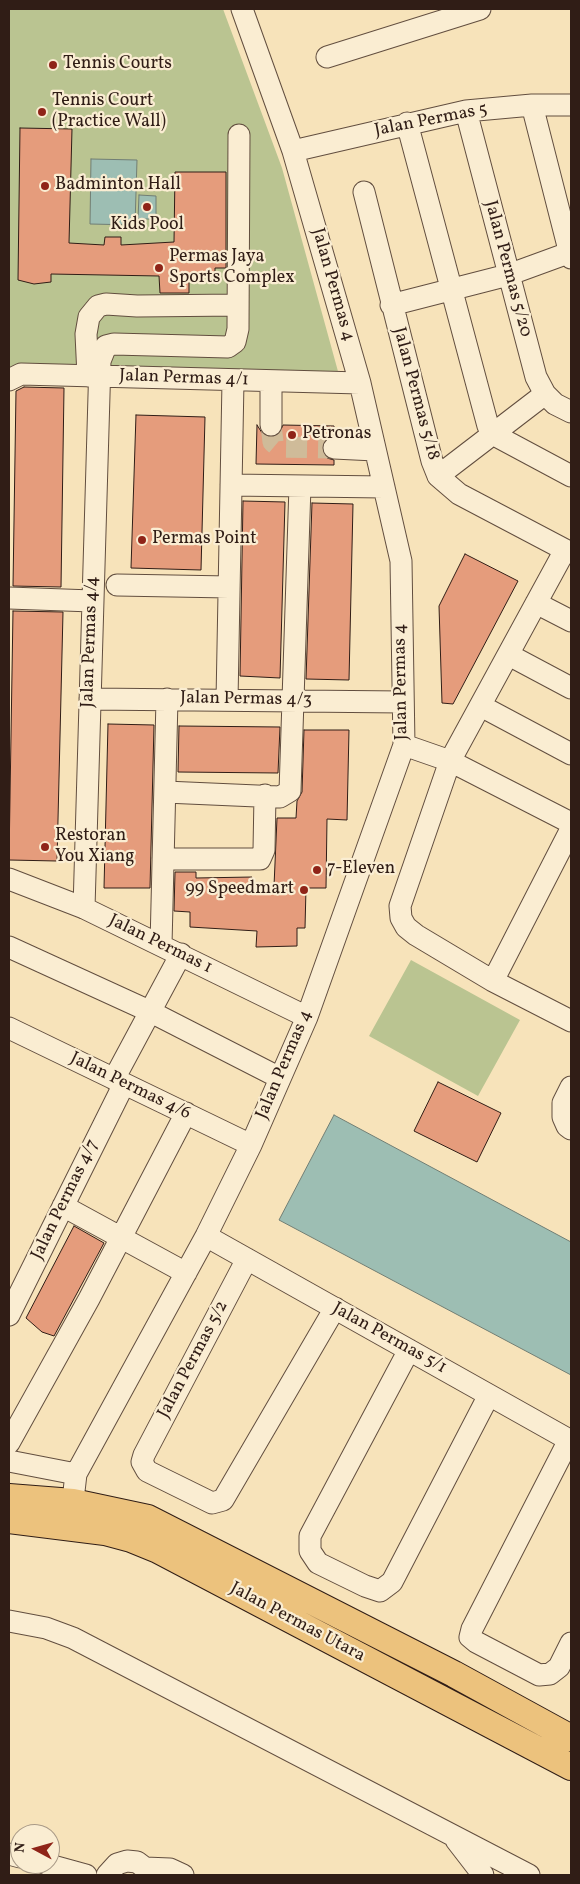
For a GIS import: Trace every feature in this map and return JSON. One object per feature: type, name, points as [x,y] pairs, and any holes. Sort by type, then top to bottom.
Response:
[{"type":"main road","name":"Jalan Permas Utara","points":[[9,1497],[71,1514],[158,1550],[571,1767]]},
{"type":"main road","name":"Jalan Permas Utara","points":[[9,1520],[71,1514],[98,1506],[148,1518],[171,1528],[571,1738]]},
{"type":"street","name":"Jalan Permas 4","points":[[71,1514],[81,1466],[206,1236],[251,1145],[307,1017],[404,745],[400,561],[384,487],[360,383],[293,151],[242,9]]},
{"type":"street","points":[[327,57],[474,10]]},
{"type":"street","name":"Jalan Permas 5","points":[[293,151],[407,123],[466,111],[532,105],[571,105]]},
{"type":"street","points":[[391,305],[508,275],[571,254],[532,105]]},
{"type":"street","name":"Jalan Permas 5/20","points":[[466,111],[536,377],[544,394]]},
{"type":"street","points":[[407,123],[488,426],[500,438],[571,476]]},
{"type":"street","points":[[93,376],[108,344],[231,346],[237,335],[239,135]]},
{"type":"street","name":"Jalan Permas 5/18","points":[[364,192],[391,305],[432,461],[438,476],[459,494],[568,552]]},
{"type":"street","points":[[93,376],[86,334],[89,317],[98,306],[106,304],[137,306],[238,305]]},
{"type":"street","name":"Jalan Permas 4/1","points":[[9,380],[21,374],[233,382],[360,383]]},
{"type":"street","name":"Jalan Permas 4/4","points":[[84,908],[92,601],[93,376]]},
{"type":"street","points":[[227,700],[233,382]]},
{"type":"street","points":[[271,382],[271,425]]},
{"type":"street","points":[[438,476],[544,394],[555,404],[571,412]]},
{"type":"street","points":[[334,448],[375,450]]},
{"type":"street","points":[[231,485],[384,487]]},
{"type":"street","points":[[165,792],[280,797],[290,791],[300,486]]},
{"type":"street","points":[[568,552],[536,603],[450,761],[400,906],[401,918],[406,927],[416,934],[493,981],[571,1021]]},
{"type":"street","points":[[117,585],[229,587]]},
{"type":"street","points":[[9,598],[92,601]]},
{"type":"street","points":[[536,603],[571,621]]},
{"type":"street","points":[[509,655],[571,688]]},
{"type":"street","name":"Jalan Permas 4/3","points":[[90,698],[403,702]]},
{"type":"street","points":[[161,945],[164,859],[169,821],[165,792],[168,699]]},
{"type":"street","points":[[480,706],[571,754]]},
{"type":"street","points":[[404,745],[450,761],[571,823]]},
{"type":"street","points":[[164,859],[260,859],[264,850],[265,795]]},
{"type":"street","points":[[493,981],[571,829]]},
{"type":"street","name":"Jalan Permas 1","points":[[9,879],[84,908],[307,1017]]},
{"type":"street","points":[[9,947],[149,1011],[280,1078]]},
{"type":"street","name":"Jalan Permas 4/7","points":[[9,1315],[63,1206],[149,1011],[181,954]]},
{"type":"street","name":"Jalan Permas 4/6","points":[[9,1028],[251,1145]]},
{"type":"street","points":[[571,1087],[563,1103],[563,1117],[571,1129]]},
{"type":"street","points":[[9,1443],[122,1236],[186,1113]]},
{"type":"street","points":[[63,1206],[122,1236],[186,1273]]},
{"type":"street","name":"Jalan Permas 5/1","points":[[206,1236],[570,1441]]},
{"type":"street","name":"Jalan Permas 5/2","points":[[247,1259],[144,1455],[142,1462],[148,1471],[212,1503],[218,1503],[223,1500],[335,1308]]},
{"type":"street","points":[[409,1350],[310,1536],[310,1551],[318,1562],[365,1586],[380,1591],[392,1582],[489,1395]]},
{"type":"street","points":[[570,1441],[472,1629],[470,1637],[539,1675],[550,1674],[558,1667],[571,1643]]},
{"type":"street","points":[[9,1461],[81,1466],[91,1499],[98,1506]]},
{"type":"street","points":[[9,1621],[46,1628],[73,1638],[529,1875]]},
{"type":"street","points":[[453,1836],[483,1875]]},
{"type":"street","points":[[107,1875],[117,1864],[127,1861],[136,1862],[147,1872],[170,1869],[183,1875]]},
{"type":"street","points":[[60,1868],[80,1874]]},
{"type":"green space","name":"Permas Jaya Sports Complex","points":[[9,9],[223,9],[282,168],[339,375],[9,368]]},
{"type":"green space","points":[[411,960],[520,1020],[478,1096],[369,1036]]},
{"type":"water","points":[[91,159],[137,160],[135,225],[90,224]]},
{"type":"water","name":"Kids Pool","points":[[139,195],[156,196],[156,219],[138,219]]},
{"type":"water","points":[[334,1115],[571,1242],[571,1375],[279,1220]]},
{"type":"building","name":"Permas Jaya Sports Complex","points":[[20,128],[72,129],[69,243],[104,245],[105,237],[121,237],[121,245],[174,242],[175,172],[226,172],[226,268],[215,268],[215,276],[189,275],[189,293],[160,293],[159,276],[51,274],[51,282],[34,284],[18,280]]},
{"type":"building","points":[[24,387],[64,388],[61,587],[13,586],[16,391]]},
{"type":"building","points":[[136,415],[205,417],[201,570],[131,568]]},
{"type":"building","points":[[257,425],[264,436],[271,437],[278,436],[283,425],[334,426],[334,436],[324,441],[322,448],[327,458],[334,460],[334,465],[256,464]]},
{"type":"building","points":[[243,501],[285,502],[280,678],[240,676]]},
{"type":"building","points":[[312,503],[353,504],[349,680],[306,679]]},
{"type":"building","points":[[465,554],[518,581],[453,704],[442,703],[439,606]]},
{"type":"building","points":[[13,611],[63,612],[57,861],[9,860]]},
{"type":"building","points":[[108,724],[154,725],[150,888],[104,888]]},
{"type":"building","points":[[179,726],[280,727],[278,773],[178,772]]},
{"type":"building","points":[[304,730],[349,730],[347,820],[327,819],[326,888],[306,888],[305,928],[297,928],[297,946],[256,947],[257,931],[190,927],[190,912],[174,911],[175,872],[196,872],[196,878],[252,877],[252,887],[274,886],[277,818],[296,818],[297,801],[302,792]]},
{"type":"building","points":[[438,1082],[501,1113],[477,1162],[414,1131]]},
{"type":"building","points":[[74,1226],[104,1243],[54,1336],[42,1332],[26,1318]]},
{"type":"tunnel","points":[[271,425],[273,442],[279,447],[334,448]]},
{"type":"place","name":"Tennis Courts","points":[[53,65]]},
{"type":"place","name":"Tennis Court (Practice Wall)","points":[[42,112]]},
{"type":"place","name":"Badminton Hall","points":[[45,186]]},
{"type":"place","name":"Kids Pool","points":[[147,207]]},
{"type":"place","name":"Permas Jaya Sports Complex","points":[[159,268]]},
{"type":"place","name":"Petronas","points":[[292,435]]},
{"type":"place","name":"Permas Point","points":[[142,540]]},
{"type":"place","name":"Restoran You Xiang","points":[[45,847]]},
{"type":"place","name":"7-Eleven","points":[[317,870]]},
{"type":"place","name":"99 Speedmart","points":[[304,890]]}]
